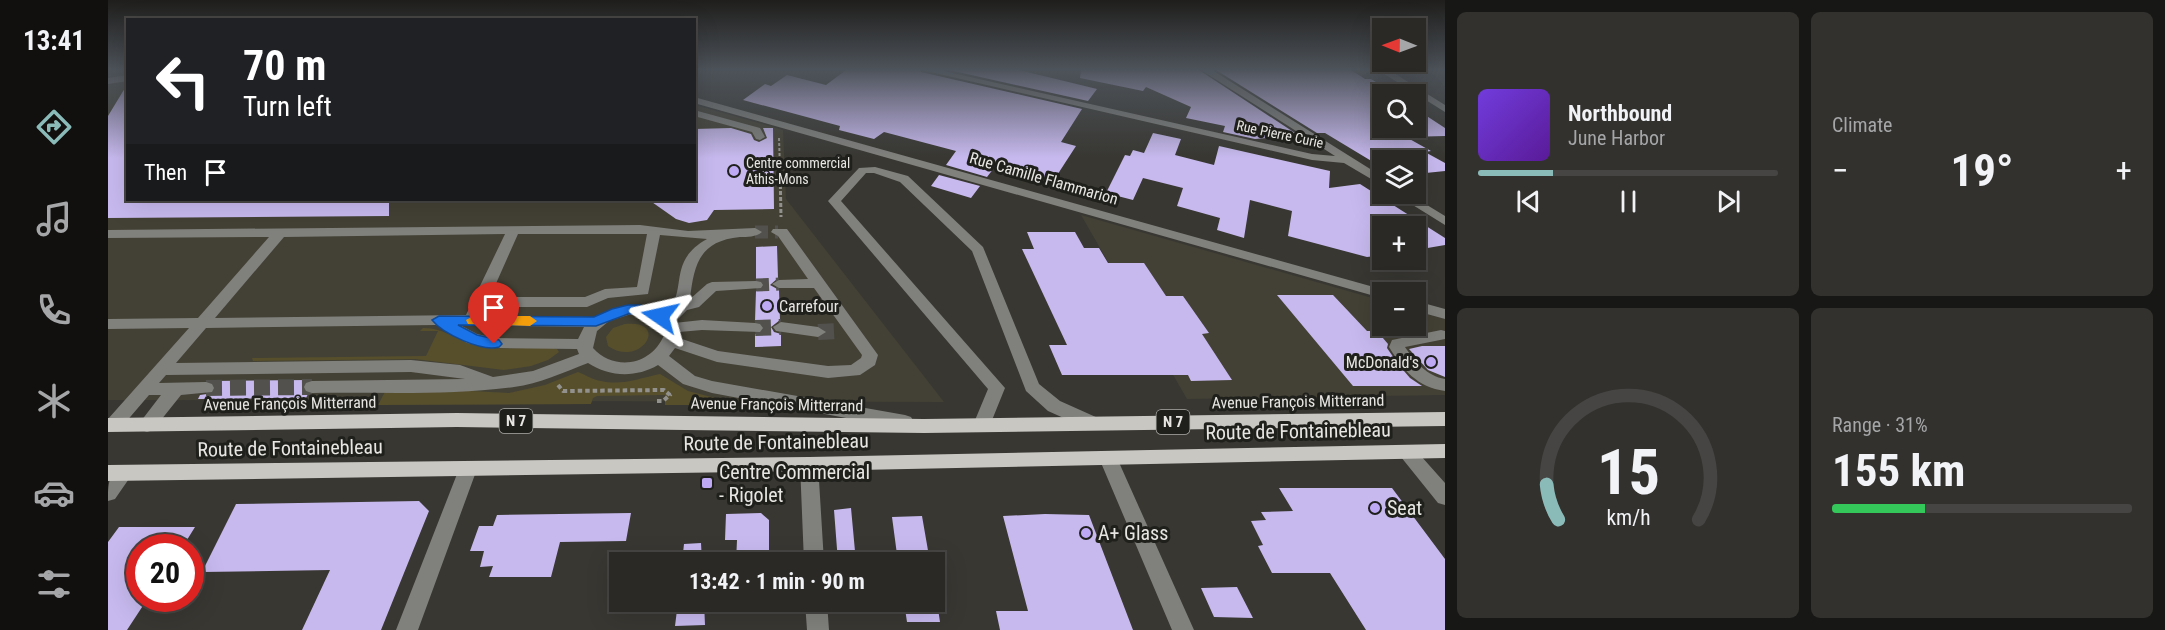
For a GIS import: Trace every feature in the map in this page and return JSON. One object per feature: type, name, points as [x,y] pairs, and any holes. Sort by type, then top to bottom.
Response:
[{"type":"main road","name":"Avenue François Mitterrand","points":[[111,425],[457,420],[924,426],[1445,419]]},
{"type":"main road","name":"Route de Fontainebleau","points":[[116,473],[809,464],[1445,451]]},
{"type":"street","name":"Rue Pierre Curie","points":[[1057,99],[1312,157],[1346,159]]},
{"type":"street","points":[[1252,99],[1372,175]]},
{"type":"street","points":[[1430,99],[1445,109]]},
{"type":"street","name":"Rue Camille Flammarion","points":[[696,100],[1372,291]]},
{"type":"street","points":[[696,114],[756,130],[760,137]]},
{"type":"street","points":[[982,424],[997,388],[834,201],[863,170],[875,170],[904,178],[978,250],[1032,387],[1054,406],[1092,423]]},
{"type":"street","points":[[1417,204],[1445,221]]},
{"type":"street","points":[[471,320],[513,231]]},
{"type":"street","points":[[481,302],[587,302],[605,294],[643,291],[654,231]]},
{"type":"street","points":[[108,234],[654,231],[688,235],[724,235],[755,232]]},
{"type":"street","points":[[111,425],[145,389],[280,232]]},
{"type":"street","points":[[586,350],[590,329],[596,322],[616,312],[640,310],[660,316],[670,330],[717,356],[841,372],[854,370],[869,361],[870,355],[845,331],[817,283],[780,232]]},
{"type":"street","points":[[439,320],[473,339],[494,344],[586,350],[607,368],[621,369],[647,364],[658,357],[682,306],[688,263],[699,249],[724,235]]},
{"type":"street","points":[[778,284],[817,283]]},
{"type":"street","points":[[682,306],[694,304],[712,287],[756,285]]},
{"type":"street","points":[[1426,309],[1445,314]]},
{"type":"street","points":[[108,324],[439,320],[596,322]]},
{"type":"street","points":[[670,330],[702,325],[755,328]]},
{"type":"street","points":[[781,327],[818,332]]},
{"type":"street","points":[[1441,335],[1432,340],[1404,342],[1398,344],[1397,347],[1419,376],[1427,381],[1445,385]]},
{"type":"street","points":[[312,387],[466,385],[486,381],[526,379],[586,350]]},
{"type":"street","points":[[658,357],[689,380],[712,387],[924,426]]},
{"type":"street","points":[[162,369],[411,366],[460,371],[486,381]]},
{"type":"street","points":[[145,389],[206,388]]},
{"type":"street","points":[[147,425],[177,389]]},
{"type":"street","points":[[1407,452],[1445,497]]},
{"type":"street","points":[[1108,458],[1183,630]]},
{"type":"street","points":[[809,464],[813,552]]},
{"type":"street","points":[[407,630],[468,469]]},
{"type":"street","points":[[108,493],[116,473]]},
{"type":"street","points":[[817,612],[818,630]]},
{"type":"path","points":[[771,218],[782,217],[779,123]]},
{"type":"shaded area","points":[[108,99],[126,99],[126,201],[696,201],[696,105],[783,130],[786,199],[944,402],[108,400]]},
{"type":"shaded area","points":[[1081,215],[1372,298],[1372,336],[1426,336],[1426,314],[1445,319],[1445,395],[1187,399]]},
{"type":"shaded area","points":[[625,324],[639,324],[646,329],[649,335],[640,348],[631,352],[620,351],[608,346],[606,337],[613,328]]},
{"type":"shaded area","points":[[423,328],[438,330],[480,346],[506,349],[551,347],[559,352],[548,360],[531,366],[504,370],[415,359],[253,361],[252,358],[426,356],[438,331],[420,331]]},
{"type":"shaded area","points":[[578,372],[598,380],[616,383],[660,374],[688,391],[727,401],[727,405],[665,405],[665,395],[597,396],[593,398],[591,404],[378,405],[386,390],[434,389],[509,393],[545,385]]},
{"type":"building","points":[[118,99],[126,99],[126,201],[389,201],[389,216],[108,218],[108,116]]},
{"type":"building","points":[[1040,99],[1082,109],[1061,142],[1076,146],[1052,183],[994,168],[987,177],[946,165],[956,151],[884,132],[874,139],[839,130],[840,126],[743,100]]},
{"type":"building","points":[[1174,99],[1244,99],[1298,135],[1255,139],[1223,132],[1225,126],[1186,118],[1191,107]]},
{"type":"building","points":[[1263,99],[1372,99],[1372,138],[1408,138],[1431,151],[1372,150],[1372,161],[1325,133],[1317,133]]},
{"type":"building","points":[[1426,116],[1445,128],[1445,136],[1426,136]]},
{"type":"building","points":[[731,128],[751,134],[754,140],[759,142],[767,138],[763,128],[773,128],[774,209],[714,210],[707,220],[689,223],[676,219],[650,201],[696,201],[696,129]]},
{"type":"building","points":[[1153,133],[1181,139],[1175,155],[1214,165],[1219,146],[1330,171],[1329,188],[1360,184],[1372,192],[1372,204],[1391,204],[1410,216],[1372,216],[1372,256],[1367,257],[1288,236],[1292,211],[1250,200],[1244,238],[1217,230],[1220,218],[1177,206],[1183,188],[1143,178],[1133,200],[1106,193],[1125,155],[1130,156],[1133,150],[1144,153]]},
{"type":"building","points":[[1426,153],[1445,163],[1445,171],[1426,173]]},
{"type":"building","points":[[939,175],[980,186],[971,198],[931,186]]},
{"type":"building","points":[[1426,226],[1445,238],[1445,245],[1426,248]]},
{"type":"building","points":[[1027,232],[1075,232],[1084,248],[1099,248],[1108,263],[1144,263],[1166,296],[1183,296],[1209,333],[1202,334],[1232,380],[1191,381],[1188,375],[1062,375],[1049,345],[1067,345],[1022,249],[1034,249]]},
{"type":"building","name":"Carrefour","points":[[777,246],[778,278],[770,285],[779,290],[780,320],[771,327],[774,332],[781,334],[781,346],[755,347],[755,334],[762,333],[765,328],[762,323],[755,321],[756,291],[765,286],[763,281],[756,279],[756,247]]},
{"type":"building","points":[[1277,295],[1333,295],[1367,331],[1372,331],[1372,336],[1381,336],[1398,364],[1410,378],[1422,386],[1353,386]]},
{"type":"building","name":"McDonald's","points":[[1422,346],[1445,346],[1445,377],[1428,370],[1409,349]]},
{"type":"building","points":[[308,380],[302,386],[304,392],[308,394],[306,398],[198,399],[200,395],[214,393],[216,387],[212,381]]},
{"type":"building","points":[[1279,488],[1392,488],[1445,559],[1445,630],[1366,630],[1330,573],[1272,573],[1258,546],[1263,545],[1251,521],[1266,520],[1261,512],[1293,511]]},
{"type":"building","points":[[419,501],[429,511],[381,630],[302,630],[330,570],[204,572],[236,504]]},
{"type":"building","points":[[851,508],[855,552],[837,552],[834,510]]},
{"type":"building","points":[[631,513],[626,541],[560,542],[551,577],[489,577],[493,566],[480,567],[484,551],[470,551],[479,526],[493,526],[497,515]]},
{"type":"building","points":[[761,513],[769,520],[769,552],[736,552],[737,540],[725,540],[726,514]]},
{"type":"building","points":[[1089,515],[1133,630],[1000,630],[996,611],[1028,611],[1003,516]]},
{"type":"building","points":[[922,516],[928,552],[897,552],[892,517]]},
{"type":"building","points":[[119,527],[195,527],[191,534],[126,534],[126,612],[139,612],[127,630],[108,630],[108,542]]},
{"type":"building","points":[[701,543],[701,552],[683,552],[684,544]]},
{"type":"building","points":[[1237,587],[1253,618],[1214,617],[1201,588]]},
{"type":"building","points":[[677,612],[704,612],[705,625],[675,626]]},
{"type":"building","points":[[906,612],[938,612],[940,622],[907,622]]},
{"type":"tunnel","points":[[755,232],[778,232]]},
{"type":"tunnel","points":[[756,285],[779,284]]},
{"type":"tunnel","points":[[755,328],[781,327]]},
{"type":"tunnel","points":[[818,332],[837,331]]},
{"type":"tunnel","points":[[206,388],[312,387]]},
{"type":"slow traffic","points":[[473,320],[530,321]]},
{"type":"place","name":"Centre commercial Athis-Mons","points":[[734,171]]},
{"type":"place","name":"Carrefour","points":[[767,306]]},
{"type":"place","name":"McDonald's","points":[[1431,362]]},
{"type":"place","name":"Centre Commercial - Rigolet","points":[[707,483]]},
{"type":"place","name":"Seat","points":[[1375,508]]},
{"type":"place","name":"A+ Glass","points":[[1086,533]]},
{"type":"route","points":[[494,344],[473,339],[439,320],[596,322],[616,312],[628,310],[640,310],[660,316]]}]
